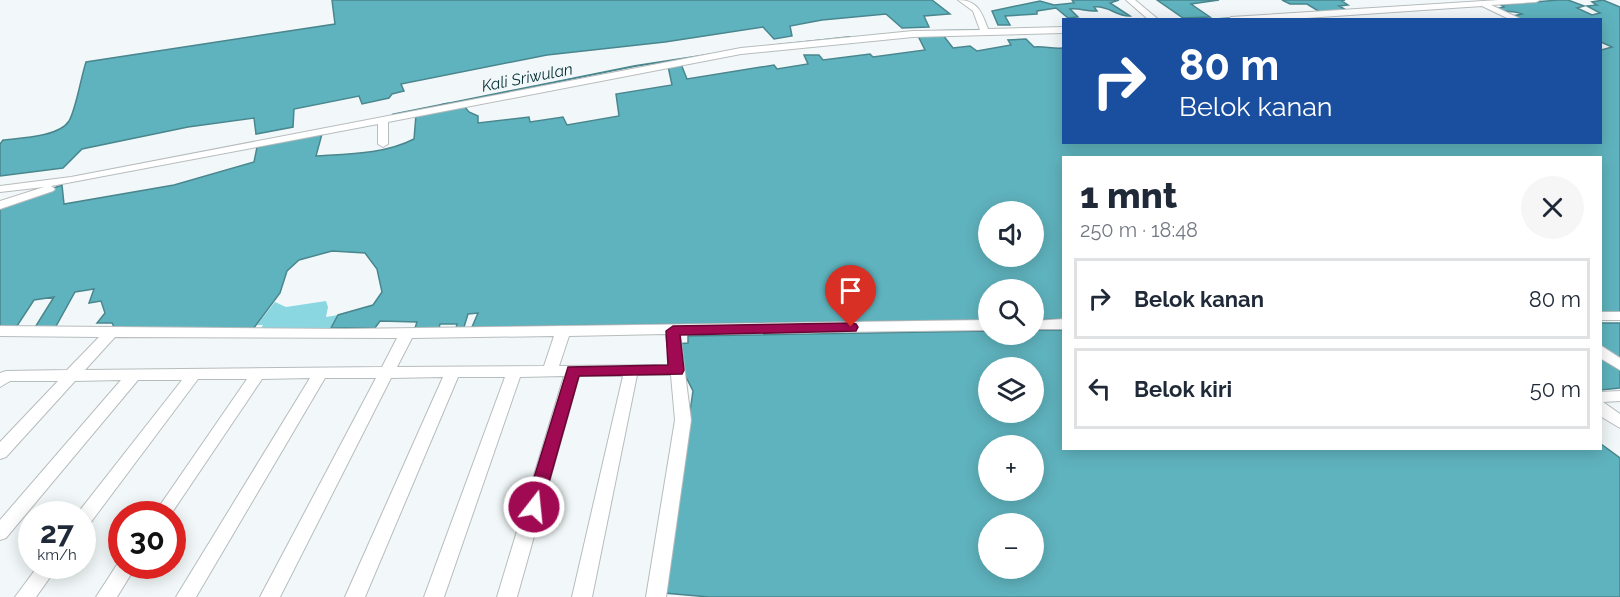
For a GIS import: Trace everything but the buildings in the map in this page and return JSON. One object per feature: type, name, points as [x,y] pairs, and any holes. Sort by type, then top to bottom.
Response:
[{"type":"street","points":[[962,0],[977,10],[985,32]]},
{"type":"street","points":[[1130,0],[1152,18]]},
{"type":"street","points":[[1383,0],[1402,10]]},
{"type":"street","points":[[1265,18],[1536,0]]},
{"type":"street","points":[[1481,4],[1514,18]]},
{"type":"street","points":[[0,189],[71,180],[741,51],[914,34],[1062,30]]},
{"type":"street","points":[[382,119],[383,144]]},
{"type":"street","points":[[0,204],[71,180]]},
{"type":"street","points":[[1602,316],[1620,316]]},
{"type":"street","points":[[1044,325],[1062,324]]},
{"type":"street","points":[[0,331],[407,333],[978,325]]},
{"type":"street","points":[[0,453],[112,331]]},
{"type":"street","points":[[550,371],[563,331]]},
{"type":"street","points":[[656,597],[682,420],[683,393],[676,370],[673,331]]},
{"type":"street","points":[[270,597],[407,333]]},
{"type":"street","points":[[1602,352],[1620,365]]},
{"type":"street","points":[[0,382],[6,376],[676,370]]},
{"type":"street","points":[[507,597],[573,371]]},
{"type":"street","points":[[582,597],[631,371]]},
{"type":"street","points":[[355,597],[453,372]]},
{"type":"street","points":[[434,597],[514,372]]},
{"type":"street","points":[[186,597],[321,373]]},
{"type":"street","points":[[96,503],[194,374]]},
{"type":"street","points":[[171,501],[258,374]]},
{"type":"street","points":[[0,533],[134,375]]},
{"type":"street","points":[[1602,397],[1620,396]]},
{"type":"street","points":[[1602,408],[1620,422]]},
{"type":"street","points":[[25,597],[39,579]]},
{"type":"street","points":[[106,597],[118,579]]},
{"type":"shaded area","points":[[332,0],[932,0],[950,14],[924,16],[929,27],[902,28],[886,14],[822,20],[790,26],[792,36],[774,39],[763,27],[665,42],[547,55],[401,84],[404,91],[392,94],[389,98],[362,104],[359,96],[294,109],[293,127],[256,134],[254,118],[188,127],[82,149],[63,168],[0,176],[0,144],[3,140],[48,134],[69,121],[86,62],[335,24]]},
{"type":"shaded area","points":[[1072,0],[1119,0],[1110,3],[1130,16],[1094,7],[1097,11],[1070,9],[1078,17],[1068,18],[1056,8],[1037,11],[1037,14],[1005,16],[1010,25],[998,25],[992,11],[1040,1],[1054,5],[1074,3]]},
{"type":"shaded area","points":[[1157,0],[1219,0],[1191,4],[1210,17],[1183,18]]},
{"type":"shaded area","points":[[1282,0],[1345,0],[1342,1],[1348,5],[1339,6],[1348,11],[1320,12],[1307,4],[1290,4]]},
{"type":"shaded area","points":[[1558,0],[1568,0],[1584,6],[1577,8],[1592,15],[1600,13],[1587,6],[1597,5],[1592,2],[1603,0],[1620,7],[1620,313],[1602,313],[1602,156],[1062,156],[1062,319],[1044,320],[1044,279],[978,279],[978,320],[472,327],[478,313],[468,314],[464,327],[456,328],[457,324],[440,324],[439,328],[415,328],[417,322],[380,321],[375,328],[331,328],[338,315],[373,305],[382,292],[377,269],[365,253],[332,251],[299,260],[287,271],[280,293],[253,329],[115,329],[112,323],[97,323],[105,313],[101,301],[89,303],[94,289],[75,292],[55,328],[34,329],[54,297],[34,300],[15,329],[0,329],[0,207],[62,185],[64,204],[174,185],[254,162],[257,147],[322,134],[316,156],[354,154],[391,148],[414,139],[416,115],[464,106],[469,112],[478,116],[478,123],[529,117],[530,122],[563,117],[567,125],[619,116],[616,94],[672,85],[668,66],[681,64],[687,79],[774,65],[777,69],[808,64],[804,55],[819,55],[823,60],[870,54],[873,57],[925,50],[918,36],[943,35],[953,48],[970,46],[977,51],[1011,45],[1008,40],[1026,39],[1034,47],[1062,48],[1062,144],[1602,144],[1602,50],[1612,47],[1602,42],[1602,18],[1519,18],[1513,16],[1522,14],[1496,9],[1504,7],[1501,5]]},
{"type":"shaded area","points":[[326,301],[328,307],[326,317],[338,315],[331,328],[260,330],[263,325],[257,325],[275,302],[286,307]]},
{"type":"shaded area","points":[[1602,323],[1620,323],[1620,362],[1602,348]]},
{"type":"shaded area","points":[[1044,330],[1062,330],[1062,450],[1602,450],[1602,445],[1620,458],[1620,597],[709,597],[664,593],[693,391],[681,367],[677,344],[688,343],[688,336],[978,331],[978,345],[1044,345]]},
{"type":"shaded area","points":[[1602,356],[1620,370],[1620,388],[1602,390]]},
{"type":"waterway","name":"Kali Sriwulan","points":[[935,31],[984,30]]},
{"type":"waterway","name":"Kali Sriwulan","points":[[768,46],[850,37]]},
{"type":"waterway","name":"Kali Sriwulan","points":[[441,105],[635,66],[713,54]]},
{"type":"waterway","name":"Kali Sriwulan","points":[[393,115],[448,104]]},
{"type":"route","points":[[534,507],[573,371],[676,370],[673,331],[851,327]]}]
